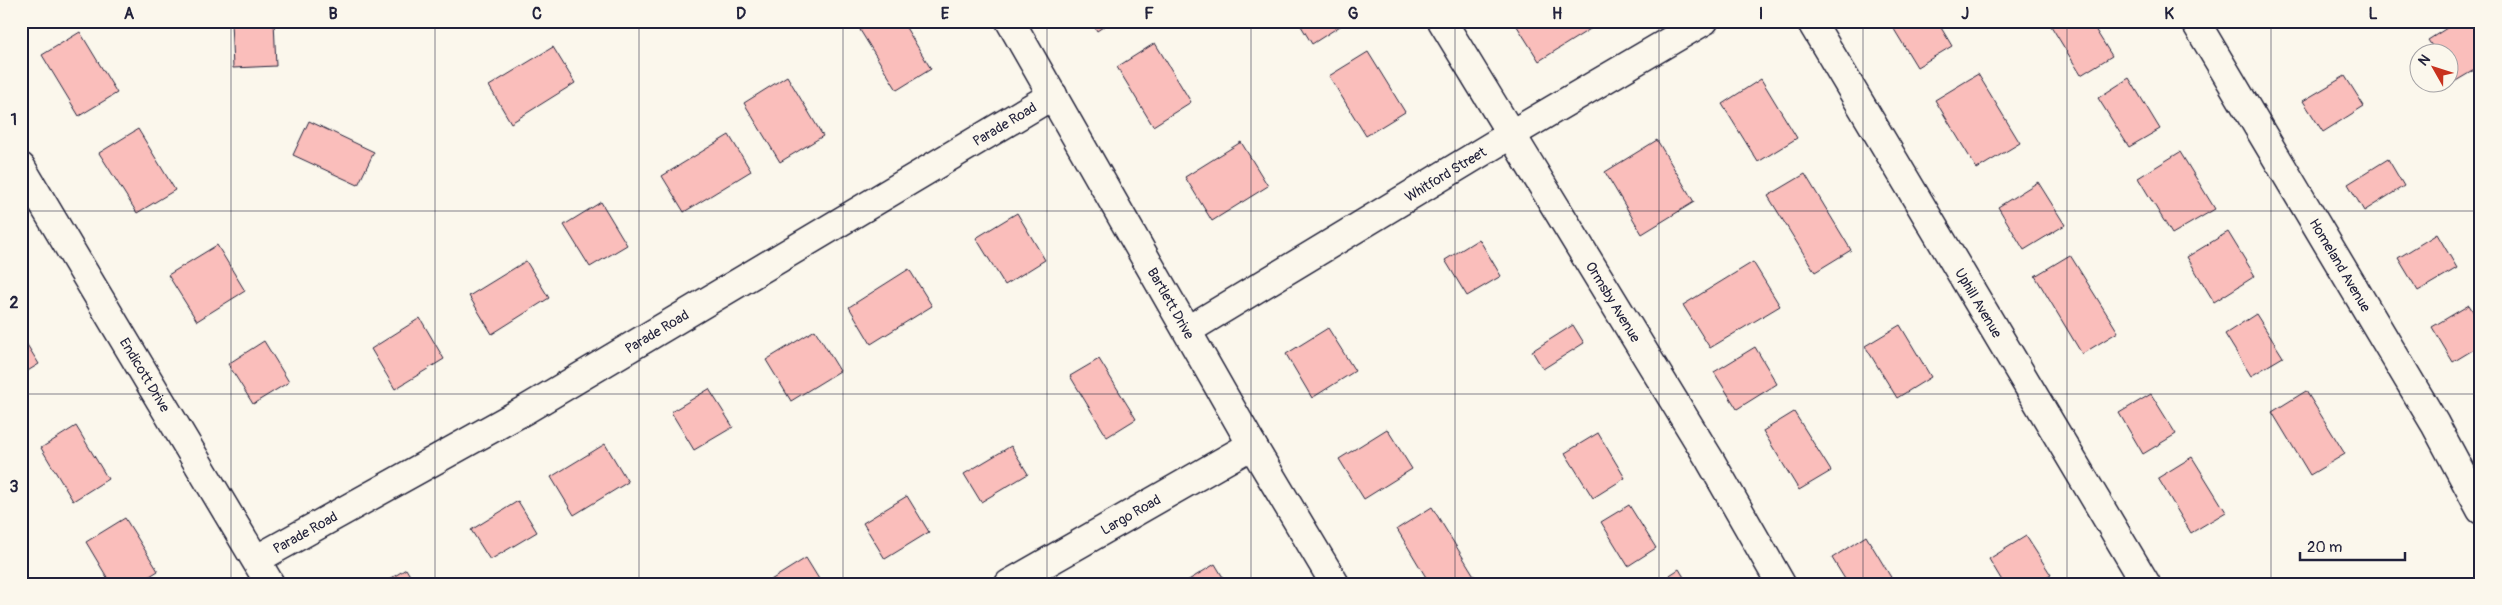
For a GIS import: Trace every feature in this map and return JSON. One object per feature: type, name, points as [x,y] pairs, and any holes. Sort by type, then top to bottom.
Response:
[{"type":"street","name":"Bartlett Drive","points":[[1010,21],[1252,445],[1335,584]]},
{"type":"street","name":"Ormsby Avenue","points":[[1442,21],[1710,460],[1781,584]]},
{"type":"street","name":"Whitford Street","points":[[1188,330],[1510,135],[1704,21]]},
{"type":"street","name":"Uphill Avenue","points":[[1811,21],[2146,584]]},
{"type":"street","name":"Homeland Avenue","points":[[2195,21],[2430,416],[2481,510]]},
{"type":"street","name":"Parade Road","points":[[257,559],[525,410],[1053,95]]},
{"type":"street","name":"Endicott Drive","points":[[21,167],[257,559],[270,584]]},
{"type":"street","name":"Largo Road","points":[[1009,584],[1252,445]]},
{"type":"building","points":[[231,21],[274,21],[276,66],[233,68]]},
{"type":"building","points":[[873,21],[902,21],[931,69],[897,90],[860,30]]},
{"type":"building","points":[[1091,21],[1112,21],[1097,31]]},
{"type":"building","points":[[1298,21],[1348,21],[1312,44]]},
{"type":"building","points":[[1518,21],[1603,21],[1539,61],[1515,23]]},
{"type":"building","points":[[1889,21],[1937,21],[1952,46],[1917,67]]},
{"type":"building","points":[[2048,21],[2090,21],[2112,56],[2081,75]]},
{"type":"building","points":[[2458,21],[2471,21],[2481,37],[2481,66],[2460,78],[2460,42],[2429,42],[2428,40]]},
{"type":"building","points":[[80,32],[117,93],[79,116],[42,55]]},
{"type":"building","points":[[1155,43],[1191,102],[1153,126],[1117,67]]},
{"type":"building","points":[[553,47],[575,83],[511,123],[489,86]]},
{"type":"building","points":[[1368,52],[1405,112],[1366,136],[1329,76]]},
{"type":"building","points":[[1978,74],[2020,143],[1977,169],[1935,100]]},
{"type":"building","points":[[787,76],[823,136],[780,162],[744,103]]},
{"type":"building","points":[[2345,76],[2364,106],[2323,132],[2303,101]]},
{"type":"building","points":[[2129,78],[2160,129],[2129,147],[2098,98]]},
{"type":"building","points":[[1761,79],[1797,138],[1758,162],[1722,104]]},
{"type":"building","points":[[309,121],[374,152],[358,185],[293,155]]},
{"type":"building","points":[[138,129],[175,190],[137,213],[99,153]]},
{"type":"building","points":[[729,135],[751,171],[684,212],[662,176]]},
{"type":"building","points":[[1657,140],[1694,202],[1642,234],[1605,172]]},
{"type":"building","points":[[1241,142],[1268,186],[1212,221],[1185,177]]},
{"type":"building","points":[[2180,152],[2215,209],[2172,234],[2138,178]]},
{"type":"building","points":[[2388,159],[2404,186],[2364,211],[2348,184]]},
{"type":"building","points":[[1805,174],[1851,250],[1815,272],[1768,196]]},
{"type":"building","points":[[2038,182],[2065,225],[2024,250],[1998,207]]},
{"type":"building","points":[[601,202],[627,245],[590,267],[564,225]]},
{"type":"building","points":[[1017,213],[1045,260],[1005,285],[976,238]]},
{"type":"building","points":[[2228,232],[2255,276],[2214,302],[2187,257]]},
{"type":"building","points":[[2437,234],[2457,268],[2418,291],[2398,258]]},
{"type":"building","points":[[1479,239],[1501,276],[1467,296],[1445,260]]},
{"type":"building","points":[[217,245],[245,291],[197,321],[168,275]]},
{"type":"building","points":[[2070,255],[2118,332],[2082,354],[2035,276]]},
{"type":"building","points":[[526,261],[549,298],[492,334],[469,296]]},
{"type":"building","points":[[1753,262],[1780,306],[1710,348],[1683,305]]},
{"type":"building","points":[[909,269],[932,306],[871,344],[849,307]]},
{"type":"building","points":[[2469,305],[2481,324],[2481,345],[2453,362],[2432,327]]},
{"type":"building","points":[[2256,314],[2283,357],[2251,376],[2225,334]]},
{"type":"building","points":[[420,318],[444,359],[395,389],[371,349]]},
{"type":"building","points":[[1573,325],[1584,343],[1543,369],[1532,351]]},
{"type":"building","points":[[1900,325],[1931,377],[1897,398],[1865,346]]},
{"type":"building","points":[[1328,328],[1355,371],[1312,398],[1286,354]]},
{"type":"building","points":[[815,330],[840,371],[791,401],[766,360]]},
{"type":"building","points":[[21,335],[39,364],[21,375]]},
{"type":"building","points":[[264,341],[289,382],[253,404],[228,364]]},
{"type":"building","points":[[1755,347],[1777,384],[1737,409],[1714,372]]},
{"type":"building","points":[[1099,359],[1136,419],[1107,437],[1070,376]]},
{"type":"building","points":[[709,389],[733,427],[694,450],[671,412]]},
{"type":"building","points":[[2306,391],[2345,454],[2310,475],[2272,412]]},
{"type":"building","points":[[2151,394],[2176,434],[2143,454],[2119,413]]},
{"type":"building","points":[[1794,412],[1831,471],[1799,490],[1763,431]]},
{"type":"building","points":[[76,426],[108,479],[73,501],[41,448]]},
{"type":"building","points":[[1387,429],[1412,469],[1364,499],[1339,459]]},
{"type":"building","points":[[1598,433],[1625,478],[1593,498],[1565,453]]},
{"type":"building","points":[[605,444],[628,482],[574,515],[551,477]]},
{"type":"building","points":[[1011,446],[1028,474],[981,502],[964,474]]},
{"type":"building","points":[[2192,457],[2226,512],[2191,533],[2158,478]]},
{"type":"building","points":[[907,496],[929,532],[885,559],[863,523]]},
{"type":"building","points":[[518,501],[537,532],[490,560],[471,530]]},
{"type":"building","points":[[1629,505],[1656,548],[1628,566],[1601,522]]},
{"type":"building","points":[[1432,507],[1478,582],[1475,584],[1430,584],[1397,529]]},
{"type":"building","points":[[125,518],[158,571],[137,584],[111,584],[86,542]]},
{"type":"building","points":[[1866,536],[1895,584],[1848,584],[1832,558]]},
{"type":"building","points":[[2026,536],[2051,575],[2037,584],[2004,584],[1989,559]]},
{"type":"building","points":[[806,558],[822,584],[766,583]]},
{"type":"building","points":[[1215,564],[1227,584],[1182,584]]},
{"type":"building","points":[[406,569],[415,584],[382,584]]},
{"type":"building","points":[[1679,569],[1688,584],[1656,584]]}]
